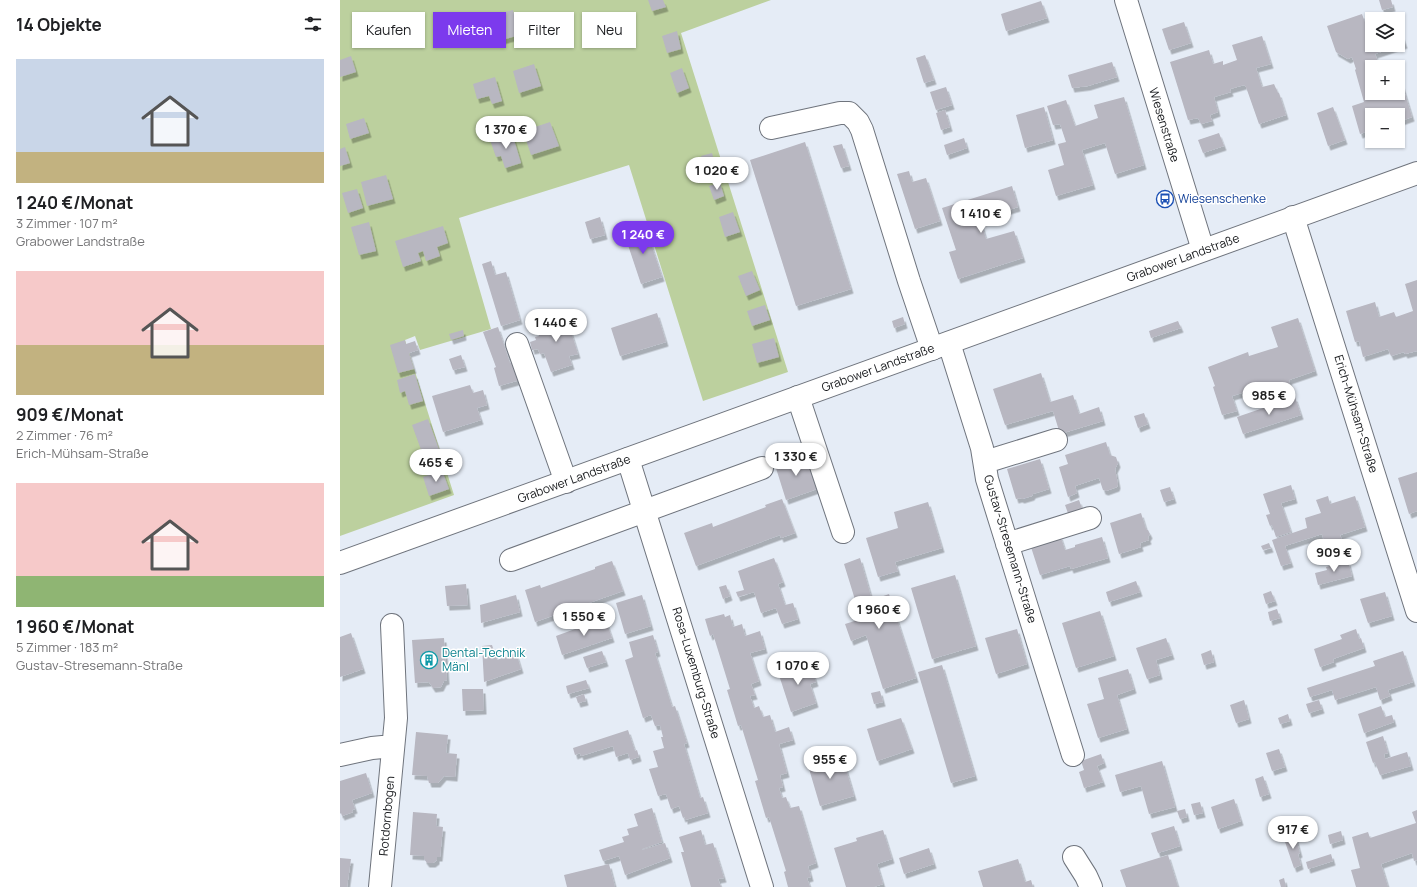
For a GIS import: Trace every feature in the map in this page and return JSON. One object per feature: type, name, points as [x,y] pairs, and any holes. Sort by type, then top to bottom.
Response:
[{"type":"street","name":"Wiesenstraße","points":[[1126,0],[1203,250]]},
{"type":"street","name":"Gustav-Stresemann-Straße","points":[[771,128],[840,113],[849,113],[858,122],[862,130],[909,281],[940,346],[982,448],[987,479],[1073,755]]},
{"type":"street","name":"Grabower Landstraße","points":[[340,563],[1417,173]]},
{"type":"street","name":"Erich-Mühsam-Straße","points":[[1294,217],[1417,611]]},
{"type":"street","points":[[518,344],[566,482]]},
{"type":"street","points":[[798,397],[843,532]]},
{"type":"street","points":[[985,462],[1056,440]]},
{"type":"street","name":"Rosa-Luxemburg-Straße","points":[[628,459],[762,887]]},
{"type":"street","points":[[510,560],[762,468]]},
{"type":"street","points":[[1007,544],[1090,518]]},
{"type":"street","name":"Rotdornbogen","points":[[380,887],[396,718],[392,625]]},
{"type":"street","points":[[340,755],[372,748],[393,746]]},
{"type":"street","points":[[1074,857],[1091,887]]},
{"type":"green space","points":[[340,0],[771,0],[681,33],[788,372],[703,401],[629,165],[459,218],[491,329],[420,350],[415,336],[405,340],[454,495],[340,536]]},
{"type":"building","points":[[648,0],[663,0],[666,7],[652,11]]},
{"type":"building","points":[[1379,0],[1391,0],[1393,7],[1382,10]]},
{"type":"building","points":[[1041,1],[1047,18],[1006,31],[1001,14]]},
{"type":"building","points":[[513,10],[514,14],[514,37],[506,39],[506,12]]},
{"type":"building","points":[[1362,14],[1365,23],[1365,52],[1381,52],[1375,54],[1377,60],[1365,60],[1365,100],[1405,100],[1405,94],[1412,117],[1405,120],[1405,108],[1365,108],[1365,132],[1360,134],[1352,106],[1364,102],[1355,70],[1356,69],[1352,57],[1348,59],[1336,52],[1327,26]]},
{"type":"building","points":[[1184,22],[1191,43],[1169,50],[1162,29]]},
{"type":"building","points":[[677,31],[681,49],[667,53],[662,36]]},
{"type":"building","points":[[1262,36],[1271,64],[1256,68],[1262,87],[1274,84],[1279,93],[1286,115],[1259,124],[1244,85],[1230,89],[1231,92],[1214,97],[1218,112],[1210,115],[1212,121],[1201,124],[1198,118],[1188,120],[1170,62],[1209,50],[1213,64],[1223,61],[1223,65],[1237,60],[1232,45]]},
{"type":"building","points":[[925,55],[934,80],[924,83],[916,58]]},
{"type":"building","points":[[351,56],[356,72],[340,77],[340,60]]},
{"type":"building","points":[[1112,62],[1117,77],[1088,86],[1072,88],[1068,75]]},
{"type":"building","points":[[534,64],[541,86],[519,93],[513,71]]},
{"type":"building","points":[[682,68],[689,88],[677,93],[670,73]]},
{"type":"building","points":[[495,77],[502,101],[492,104],[489,96],[477,99],[473,84]]},
{"type":"building","points":[[946,87],[952,105],[936,110],[930,92]]},
{"type":"building","points":[[1124,97],[1144,165],[1115,174],[1105,143],[1082,150],[1093,185],[1056,196],[1048,170],[1064,165],[1058,144],[1066,142],[1060,124],[1053,125],[1047,106],[1066,100],[1075,126],[1098,118],[1094,105]]},
{"type":"building","points":[[1044,107],[1053,140],[1025,148],[1016,115]]},
{"type":"building","points":[[1333,107],[1345,140],[1328,146],[1317,113]]},
{"type":"building","points":[[945,110],[950,127],[941,130],[936,113]]},
{"type":"building","points":[[364,118],[369,133],[350,139],[346,124]]},
{"type":"building","points":[[550,122],[559,146],[531,155],[523,131]]},
{"type":"building","points":[[512,133],[521,163],[505,168],[501,156],[496,157],[490,140]]},
{"type":"building","points":[[1219,133],[1224,146],[1203,153],[1198,140]]},
{"type":"building","points":[[964,138],[967,148],[947,155],[944,145]]},
{"type":"building","points":[[805,142],[851,289],[796,306],[750,160]]},
{"type":"building","points":[[842,144],[849,166],[841,168],[833,146]]},
{"type":"building","points":[[345,147],[350,163],[340,166],[340,149]]},
{"type":"building","points":[[712,153],[717,170],[706,173],[701,156]]},
{"type":"building","points":[[909,171],[912,182],[926,178],[940,221],[915,229],[897,174]]},
{"type":"building","points":[[386,175],[393,199],[367,206],[361,182]]},
{"type":"building","points":[[720,183],[724,196],[714,200],[709,186]]},
{"type":"building","points":[[1012,186],[1018,207],[980,219],[986,239],[1014,231],[1023,258],[958,279],[949,252],[956,250],[942,208]]},
{"type":"building","points":[[357,189],[363,208],[348,213],[342,193]]},
{"type":"building","points":[[733,212],[740,232],[725,237],[719,217]]},
{"type":"building","points":[[600,217],[605,235],[590,239],[585,222]]},
{"type":"building","points":[[369,222],[376,251],[359,255],[351,227]]},
{"type":"building","points":[[443,226],[448,243],[437,247],[440,256],[426,261],[423,251],[418,253],[421,261],[403,267],[395,241]]},
{"type":"building","points":[[645,226],[662,277],[641,284],[624,233]]},
{"type":"building","points":[[491,261],[495,275],[506,272],[520,320],[501,326],[482,264]]},
{"type":"building","points":[[752,271],[760,290],[746,296],[738,276]]},
{"type":"building","points":[[1417,280],[1417,351],[1405,354],[1404,352],[1391,356],[1388,349],[1363,357],[1359,341],[1355,342],[1346,311],[1375,302],[1379,317],[1394,312],[1396,317],[1413,311],[1405,284]]},
{"type":"building","points":[[765,305],[770,320],[752,326],[747,311]]},
{"type":"building","points":[[657,313],[666,342],[620,356],[611,328]]},
{"type":"building","points":[[566,316],[578,354],[569,356],[572,365],[551,372],[544,353],[540,354],[538,349],[532,350],[530,342],[536,340],[535,337],[539,336],[535,326]]},
{"type":"building","points":[[903,317],[905,324],[894,328],[892,321]]},
{"type":"building","points":[[1298,318],[1315,371],[1289,380],[1290,384],[1263,392],[1259,383],[1244,387],[1245,392],[1232,396],[1237,411],[1222,415],[1213,387],[1215,386],[1208,367],[1248,352],[1249,356],[1278,347],[1271,327]]},
{"type":"building","points":[[1178,321],[1181,328],[1151,338],[1149,331]]},
{"type":"building","points":[[498,327],[510,363],[514,362],[520,380],[499,386],[494,368],[496,367],[483,332]]},
{"type":"building","points":[[463,330],[464,336],[451,340],[449,334]]},
{"type":"building","points":[[774,338],[779,357],[757,363],[752,344]]},
{"type":"building","points":[[405,340],[406,344],[415,341],[418,350],[409,353],[414,369],[398,373],[390,345]]},
{"type":"building","points":[[461,355],[465,367],[453,370],[449,359]]},
{"type":"building","points":[[1041,373],[1050,402],[1073,395],[1079,414],[1099,407],[1103,421],[1060,434],[1053,411],[1005,425],[993,389]]},
{"type":"building","points":[[415,374],[423,401],[409,405],[405,391],[400,393],[397,380]]},
{"type":"building","points":[[470,385],[473,393],[483,390],[487,405],[477,408],[481,420],[443,432],[432,396]]},
{"type":"building","points":[[1295,397],[1301,415],[1243,434],[1237,417]]},
{"type":"building","points":[[1144,413],[1148,424],[1138,428],[1134,416]]},
{"type":"building","points":[[428,419],[440,452],[424,458],[412,425]]},
{"type":"building","points":[[1106,442],[1110,455],[1116,457],[1118,463],[1115,469],[1118,484],[1117,487],[1106,491],[1103,490],[1099,478],[1075,486],[1077,493],[1068,497],[1059,467],[1068,464],[1065,455]]},
{"type":"building","points":[[806,455],[817,489],[786,500],[775,465]]},
{"type":"building","points":[[1040,459],[1049,489],[1033,494],[1032,496],[1016,499],[1007,469]]},
{"type":"building","points":[[442,470],[449,489],[429,496],[423,477]]},
{"type":"building","points":[[1417,472],[1417,511],[1409,514],[1398,478]]},
{"type":"building","points":[[1291,485],[1295,499],[1281,503],[1291,532],[1276,537],[1272,525],[1270,526],[1266,515],[1270,514],[1263,494]]},
{"type":"building","points":[[1170,487],[1174,499],[1164,502],[1160,490]]},
{"type":"building","points":[[1328,496],[1330,504],[1355,496],[1365,527],[1340,535],[1342,540],[1325,545],[1322,534],[1285,546],[1291,563],[1281,566],[1272,540],[1307,528],[1305,518],[1321,513],[1316,500]]},
{"type":"building","points":[[782,499],[795,533],[781,538],[780,535],[696,566],[684,533],[712,523],[713,527],[766,507],[765,505]]},
{"type":"building","points":[[1079,500],[1083,511],[1069,516],[1065,505]]},
{"type":"building","points":[[928,502],[942,548],[895,562],[898,571],[878,577],[866,538],[898,528],[894,512]]},
{"type":"building","points":[[1141,513],[1146,529],[1150,534],[1148,537],[1149,540],[1140,543],[1141,547],[1119,554],[1110,523]]},
{"type":"building","points":[[1060,535],[1065,550],[1075,547],[1075,545],[1102,537],[1108,558],[1071,569],[1070,566],[1040,575],[1030,544]]},
{"type":"building","points":[[1269,543],[1271,548],[1263,550],[1261,546]]},
{"type":"building","points":[[774,558],[783,582],[778,584],[785,605],[793,603],[798,619],[782,624],[776,608],[761,613],[754,592],[738,597],[736,592],[744,590],[738,571]]},
{"type":"building","points":[[860,558],[872,600],[889,594],[916,678],[883,689],[866,635],[851,641],[845,624],[861,619],[844,564]]},
{"type":"building","points":[[612,561],[623,591],[535,622],[525,590],[540,585],[541,588],[595,569],[595,567]]},
{"type":"building","points":[[1348,561],[1352,576],[1318,585],[1315,573],[1327,570],[1326,567]]},
{"type":"building","points":[[955,575],[976,646],[932,659],[911,588]]},
{"type":"building","points":[[1136,581],[1140,592],[1109,602],[1106,592]]},
{"type":"building","points":[[466,584],[468,605],[447,606],[445,586]]},
{"type":"building","points":[[726,585],[730,596],[723,599],[719,587]]},
{"type":"building","points":[[1271,591],[1275,601],[1266,604],[1263,594]]},
{"type":"building","points":[[1385,592],[1392,616],[1368,623],[1360,599]]},
{"type":"building","points":[[516,595],[520,612],[481,623],[480,605]]},
{"type":"building","points":[[642,595],[651,626],[625,634],[616,603]]},
{"type":"building","points":[[1277,609],[1280,618],[1270,621],[1268,612]]},
{"type":"building","points":[[1100,611],[1114,656],[1076,668],[1062,623]]},
{"type":"building","points":[[724,614],[725,617],[730,615],[733,627],[742,624],[745,636],[760,631],[765,649],[750,653],[759,681],[751,684],[755,695],[750,696],[754,708],[759,706],[763,717],[770,715],[775,732],[789,727],[793,740],[779,744],[787,773],[780,775],[783,787],[779,788],[782,798],[786,797],[790,808],[799,806],[816,863],[808,866],[811,877],[807,878],[810,887],[788,887],[784,872],[786,871],[769,817],[766,818],[755,781],[758,780],[741,725],[738,726],[727,690],[730,689],[713,634],[710,636],[705,619]]},
{"type":"building","points":[[605,618],[612,638],[562,655],[556,636]]},
{"type":"building","points":[[1017,629],[1027,664],[996,674],[985,638]]},
{"type":"building","points":[[1356,629],[1364,648],[1333,659],[1334,662],[1320,667],[1314,649],[1342,639],[1340,635]]},
{"type":"building","points":[[351,633],[363,669],[340,677],[340,637]]},
{"type":"building","points":[[653,635],[658,652],[655,653],[672,707],[675,706],[687,743],[684,744],[700,798],[703,797],[708,813],[685,820],[679,806],[671,809],[666,794],[658,796],[649,769],[658,767],[653,751],[664,748],[661,737],[663,737],[660,725],[655,726],[651,715],[643,718],[625,660],[633,657],[629,642]]},
{"type":"building","name":"Dental-Technik Mänl","points":[[444,638],[447,680],[444,681],[441,687],[433,688],[429,682],[415,683],[412,640]]},
{"type":"building","points":[[1166,638],[1172,655],[1156,660],[1160,675],[1147,679],[1136,648]]},
{"type":"building","points":[[492,645],[497,660],[516,653],[521,669],[484,682],[482,646]]},
{"type":"building","points":[[1211,650],[1214,662],[1204,665],[1201,654]]},
{"type":"building","points":[[602,651],[606,662],[587,668],[583,657]]},
{"type":"building","points":[[1403,651],[1413,682],[1388,690],[1390,696],[1380,700],[1376,687],[1335,700],[1332,690],[1310,697],[1307,688],[1375,666],[1373,661]]},
{"type":"building","points":[[809,661],[816,682],[810,684],[816,703],[791,712],[778,672]]},
{"type":"building","points":[[942,665],[975,776],[951,783],[918,672]]},
{"type":"building","points":[[1128,669],[1134,689],[1117,695],[1127,729],[1098,738],[1087,704],[1104,699],[1098,678]]},
{"type":"building","points":[[586,680],[589,688],[568,694],[566,686]]},
{"type":"building","points":[[462,689],[483,689],[484,710],[463,711]]},
{"type":"building","points":[[880,691],[883,702],[874,704],[871,693]]},
{"type":"building","points":[[584,694],[586,701],[578,703],[576,697]]},
{"type":"building","points":[[1244,700],[1249,719],[1236,723],[1230,705]]},
{"type":"building","points":[[1319,700],[1322,709],[1309,713],[1306,704]]},
{"type":"building","points":[[1381,706],[1385,717],[1392,715],[1394,722],[1364,733],[1358,714]]},
{"type":"building","points":[[1288,714],[1290,721],[1280,724],[1278,718]]},
{"type":"building","points":[[901,718],[912,749],[877,761],[867,729]]},
{"type":"building","points":[[628,730],[635,751],[637,750],[639,757],[630,760],[628,753],[616,757],[613,746],[581,756],[580,753],[575,755],[573,748]]},
{"type":"building","points":[[416,732],[448,735],[446,753],[457,754],[455,777],[444,776],[438,783],[429,783],[427,776],[412,775]]},
{"type":"building","points":[[1383,736],[1388,753],[1384,754],[1385,759],[1407,752],[1411,766],[1380,775],[1375,762],[1373,763],[1366,742]]},
{"type":"building","points":[[1279,749],[1285,767],[1272,771],[1266,753]]},
{"type":"building","points":[[1101,754],[1104,763],[1097,766],[1103,782],[1084,788],[1079,772],[1084,770],[1081,761]]},
{"type":"building","points":[[825,756],[833,762],[843,759],[854,796],[820,806],[807,762]]},
{"type":"building","points":[[1162,761],[1175,807],[1149,814],[1141,786],[1120,792],[1115,775]]},
{"type":"building","points":[[366,773],[372,793],[352,800],[355,809],[352,810],[353,812],[342,816],[341,813],[340,814],[340,781]]},
{"type":"building","points":[[1263,776],[1269,794],[1260,797],[1255,779]]},
{"type":"building","points":[[1234,799],[1241,821],[1218,829],[1211,807]]},
{"type":"building","points":[[1200,802],[1203,813],[1194,815],[1191,804]]},
{"type":"building","points":[[652,808],[662,842],[642,850],[665,843],[670,858],[625,875],[619,856],[603,861],[599,850],[624,842],[622,837],[629,835],[627,829],[638,826],[634,814]]},
{"type":"building","points":[[1185,809],[1187,817],[1180,819],[1177,811]]},
{"type":"building","points":[[1417,810],[1417,860],[1414,861],[1412,853],[1381,864],[1388,887],[1356,887],[1351,870],[1360,868],[1352,837],[1368,832],[1370,838],[1416,823],[1412,812]]},
{"type":"building","points":[[413,812],[437,814],[436,826],[443,827],[440,857],[437,857],[437,860],[433,863],[427,863],[424,856],[410,855]]},
{"type":"building","points":[[1174,826],[1180,846],[1158,853],[1151,833]]},
{"type":"building","points":[[701,830],[705,845],[713,843],[724,878],[718,879],[721,887],[691,887],[681,852],[684,852],[679,837]]},
{"type":"building","points":[[883,830],[892,859],[877,864],[883,884],[874,887],[846,887],[834,848],[857,841],[856,838]]},
{"type":"building","points":[[1341,831],[1343,840],[1330,844],[1328,835]]},
{"type":"building","points":[[1295,835],[1300,853],[1298,854],[1301,865],[1294,868],[1284,839]]},
{"type":"building","points":[[929,848],[934,864],[904,874],[899,858]]},
{"type":"building","points":[[1331,854],[1333,861],[1308,869],[1306,862]]},
{"type":"building","points":[[1168,855],[1178,887],[1126,887],[1120,870]]},
{"type":"building","points":[[340,858],[351,859],[347,887],[340,887]]},
{"type":"building","points":[[1018,859],[1025,882],[1031,880],[1033,887],[983,887],[978,871]]},
{"type":"building","points":[[609,864],[615,887],[567,887],[564,875]]},
{"type":"building","points":[[1284,878],[1286,887],[1281,887],[1279,880]]},
{"type":"place","name":"Wiesenschenke","points":[[1165,199]]},
{"type":"place","name":"Dental-Technik Mänl","points":[[429,660]]}]
